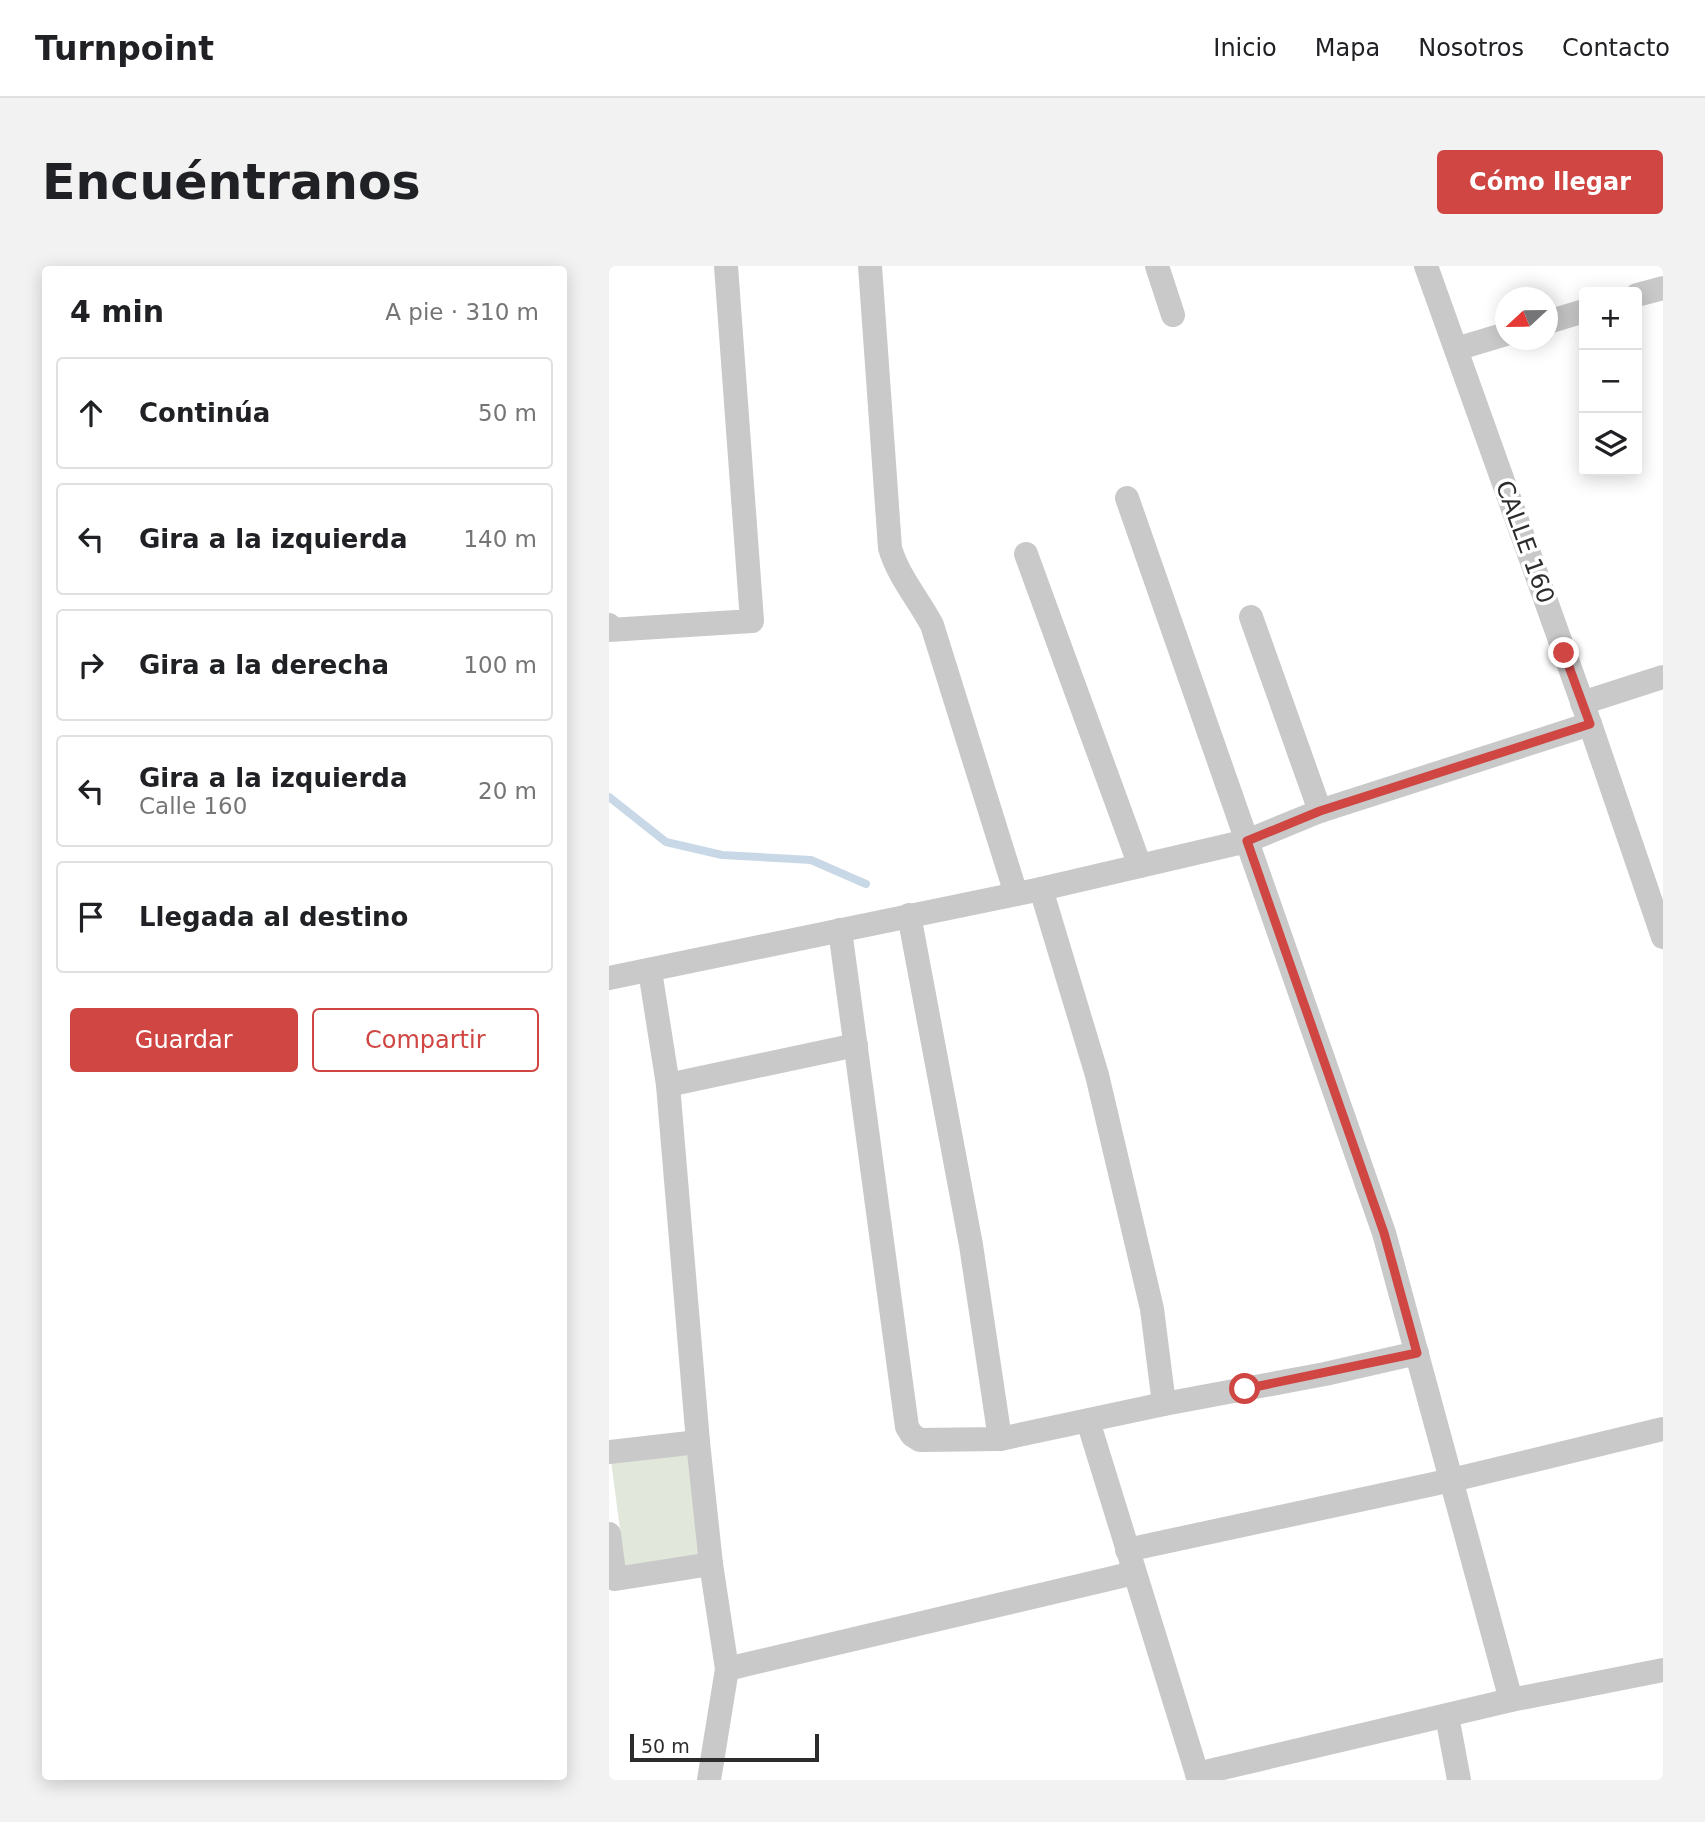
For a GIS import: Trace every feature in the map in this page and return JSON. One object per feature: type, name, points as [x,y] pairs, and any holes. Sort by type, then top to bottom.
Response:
[{"type":"street","points":[[609,625],[609,630],[752,621],[726,266]]},
{"type":"street","points":[[870,266],[890,548],[894,561],[932,625],[1016,894]]},
{"type":"street","points":[[1157,266],[1173,315]]},
{"type":"street","name":"CALLE 160","points":[[1426,266],[1663,937]]},
{"type":"street","points":[[1642,294],[1663,288]]},
{"type":"street","points":[[1558,319],[1579,313]]},
{"type":"street","points":[[1456,349],[1495,337]]},
{"type":"street","points":[[1127,498],[1384,1233],[1511,1700]]},
{"type":"street","points":[[1026,554],[1140,866]]},
{"type":"street","points":[[1251,617],[1320,811]]},
{"type":"street","points":[[609,978],[1041,889],[1247,841],[1320,811],[1586,714],[1663,677]]},
{"type":"street","points":[[1041,889],[1097,1075],[1151,1309],[1164,1404]]},
{"type":"street","points":[[909,915],[971,1245],[1000,1439]]},
{"type":"street","points":[[840,930],[907,1427],[912,1435],[920,1440],[1000,1439],[1417,1353]]},
{"type":"street","points":[[650,971],[669,1085],[698,1442],[711,1564],[727,1669],[709,1780]]},
{"type":"street","points":[[669,1085],[856,1045]]},
{"type":"street","points":[[1088,1421],[1198,1777],[1511,1700],[1663,1670]]},
{"type":"street","points":[[727,1669],[1130,1561],[1663,1429]]},
{"type":"street","points":[[609,1452],[698,1442]]},
{"type":"street","points":[[609,1534],[615,1579],[711,1564]]},
{"type":"street","points":[[1447,1716],[1459,1780]]},
{"type":"shaded area","points":[[690,1455],[699,1556],[625,1567],[611,1461]]},
{"type":"waterway","points":[[609,797],[666,842],[722,855],[811,860],[866,884]]},
{"type":"route","points":[[1245,1389],[1417,1353],[1384,1233],[1247,841],[1320,811],[1590,724],[1564,653]]}]
